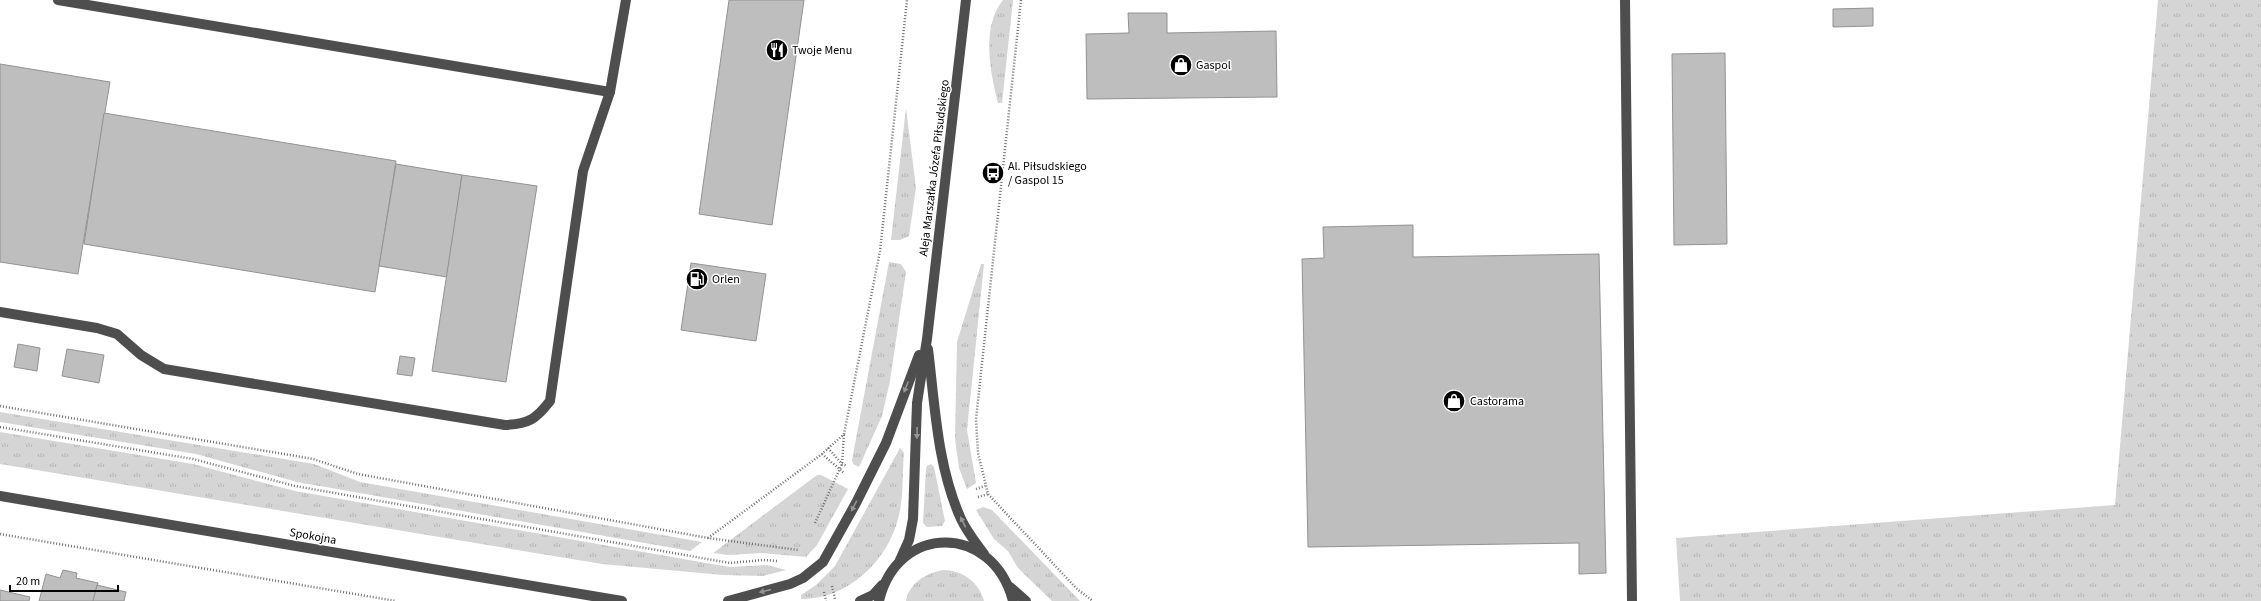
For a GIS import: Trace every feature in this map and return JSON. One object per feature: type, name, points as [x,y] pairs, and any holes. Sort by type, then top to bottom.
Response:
[{"type":"street","points":[[58,0],[610,92]]},
{"type":"street","points":[[0,312],[97,328],[117,334],[141,355],[164,369],[505,425],[524,424],[540,414],[550,401],[583,172],[610,92],[626,0]]},
{"type":"street","name":"Aleja Marszałka Józefa Piłsudskiego","points":[[879,601],[882,585],[900,560],[909,540],[913,519],[917,404],[927,339],[966,0]]},
{"type":"street","points":[[1625,0],[1632,601]]},
{"type":"street","points":[[728,601],[783,587],[807,575],[817,567],[832,548],[882,450],[896,418],[904,392],[927,339]]},
{"type":"street","name":"Aleja Marszałka Józefa Piłsudskiego","points":[[927,339],[940,440],[949,486],[961,519],[969,534],[984,554],[1002,573],[1010,587],[1013,601]]},
{"type":"street","name":"Spokojna","points":[[0,496],[622,601]]},
{"type":"street","name":"Aleja Marszałka Józefa Piłsudskiego","points":[[900,560],[923,546],[948,542],[964,545],[984,554]]},
{"type":"street","points":[[860,601],[873,595],[882,585]]},
{"type":"street","points":[[1010,587],[1026,601]]},
{"type":"path","points":[[812,529],[842,464],[844,434],[880,251],[907,0]]},
{"type":"path","points":[[1021,0],[976,419],[978,453],[988,494],[1077,589],[1093,601]]},
{"type":"path","points":[[0,406],[313,459],[358,474],[708,538],[802,550],[831,582],[836,601]]},
{"type":"path","points":[[0,427],[193,459],[295,486],[730,563],[763,560],[794,563],[823,589],[826,601]]},
{"type":"path","points":[[708,538],[822,454],[844,434]]},
{"type":"path","points":[[0,534],[396,601]]},
{"type":"green space","points":[[1003,0],[1013,0],[1002,103],[998,103],[992,78],[989,50],[992,23],[996,11]]},
{"type":"green space","points":[[2158,0],[2261,0],[2261,601],[1680,601],[1676,538],[2115,505]]},
{"type":"green space","points":[[906,108],[916,188],[909,236],[900,240],[891,240]]},
{"type":"green space","points":[[889,262],[901,264],[906,272],[890,381],[882,416],[859,467],[853,464],[852,460]]},
{"type":"green space","points":[[981,264],[984,264],[967,430],[976,483],[967,489],[959,468],[955,439],[957,342]]},
{"type":"green space","points":[[0,412],[314,464],[360,482],[702,542],[690,551],[297,482],[196,454],[0,422]]},
{"type":"green space","points":[[0,432],[193,464],[295,491],[729,567],[767,565],[786,570],[763,576],[723,575],[602,564],[0,464]]},
{"type":"green space","points":[[900,448],[904,453],[901,502],[893,535],[885,550],[862,576],[849,585],[834,593],[818,598],[801,599],[801,595],[816,585],[835,566]]},
{"type":"green space","points":[[931,464],[934,467],[945,521],[942,526],[927,527],[923,523],[926,469],[927,466]]},
{"type":"green space","points":[[817,475],[821,475],[848,489],[817,545],[806,557],[762,553],[728,555],[713,553]]},
{"type":"green space","points":[[983,507],[992,510],[1080,601],[1052,601],[1018,568],[1008,551],[994,539],[976,510]]},
{"type":"green space","points":[[943,570],[957,572],[969,578],[982,594],[984,601],[906,601],[911,589],[919,580],[937,571]]},
{"type":"building","points":[[729,0],[804,0],[772,225],[699,214]]},
{"type":"building","points":[[1873,8],[1873,26],[1833,27],[1833,9]]},
{"type":"building","name":"Gaspol","points":[[1128,13],[1167,13],[1167,33],[1276,31],[1277,97],[1087,99],[1086,34],[1129,33]]},
{"type":"building","points":[[1725,53],[1727,244],[1674,245],[1672,54]]},
{"type":"building","points":[[0,64],[110,82],[78,274],[0,262]]},
{"type":"building","points":[[104,113],[396,161],[375,292],[84,244]]},
{"type":"building","points":[[396,164],[462,175],[447,277],[379,266]]},
{"type":"building","points":[[462,175],[537,186],[506,382],[432,371]]},
{"type":"building","name":"Castorama","points":[[1413,225],[1413,257],[1599,254],[1606,573],[1579,574],[1579,543],[1308,547],[1302,259],[1324,258],[1323,227]]},
{"type":"building","points":[[691,263],[766,274],[756,341],[681,330]]},
{"type":"building","points":[[18,344],[40,348],[37,371],[14,367]]},
{"type":"building","points":[[67,349],[104,355],[99,383],[62,376]]},
{"type":"building","points":[[400,356],[415,358],[412,376],[397,374]]},
{"type":"building","points":[[63,570],[77,573],[76,578],[98,583],[93,601],[39,601],[46,574],[60,578]]},
{"type":"building","points":[[97,585],[126,592],[124,601],[93,601]]},
{"type":"building","points":[[0,590],[30,597],[29,601],[0,601]]},
{"type":"place","name":"Twoje Menu","points":[[777,50]]},
{"type":"place","name":"Gaspol","points":[[1181,65]]},
{"type":"place","name":"Al. Piłsudskiego / Gaspol 15","points":[[993,173]]},
{"type":"place","name":"Orlen","points":[[697,279]]},
{"type":"place","name":"Castorama","points":[[1454,401]]}]
